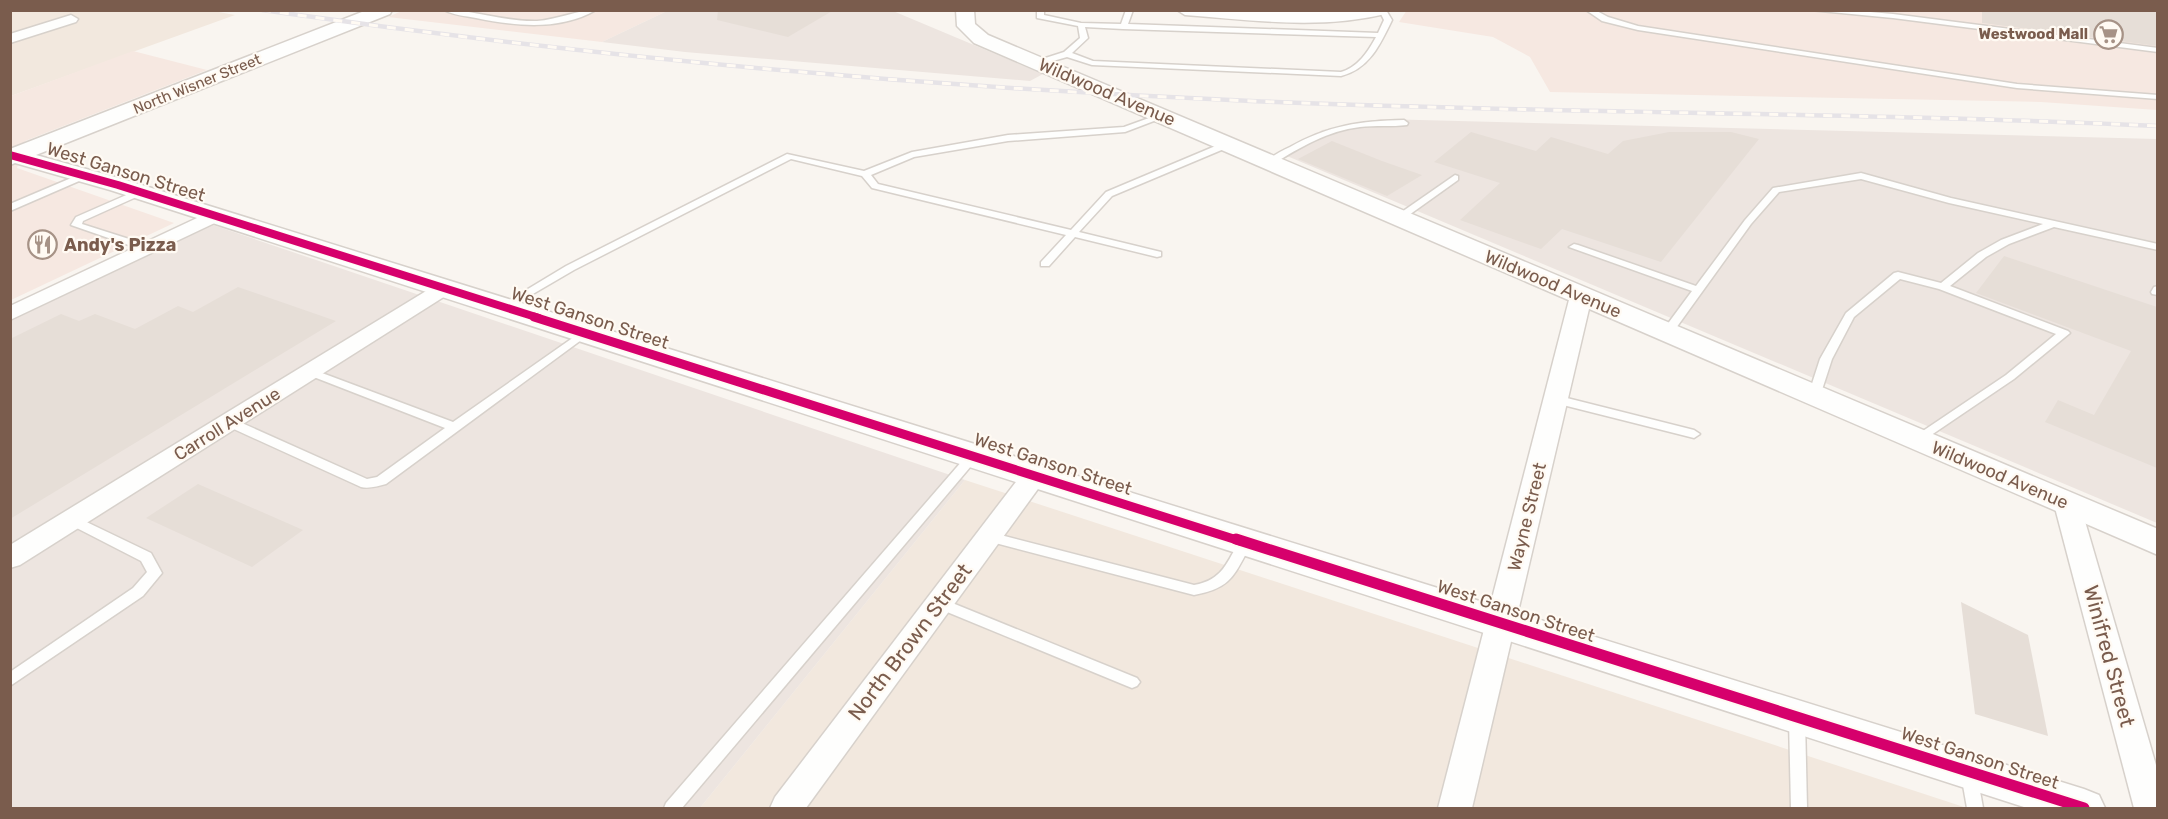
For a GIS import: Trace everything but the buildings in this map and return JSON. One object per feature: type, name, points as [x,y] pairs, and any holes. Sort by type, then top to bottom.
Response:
[{"type":"street","name":"North Wisner Street","points":[[12,156],[384,10]]},
{"type":"street","name":"Wildwood Avenue","points":[[965,10],[966,26],[981,39],[2157,543]]},
{"type":"street","points":[[1185,10],[1247,22],[1343,16],[1380,10]]},
{"type":"street","points":[[10,39],[71,19]]},
{"type":"street","name":"West Ganson Street","points":[[12,156],[140,192],[2085,808]]},
{"type":"street","points":[[10,314],[214,216]]},
{"type":"street","name":"Carroll Avenue","points":[[10,558],[443,289]]},
{"type":"street","name":"Wayne Street","points":[[1455,808],[1581,296]]},
{"type":"street","name":"North Brown Street","points":[[787,808],[1034,476]]},
{"type":"street","name":"Winifred Street","points":[[2067,504],[2151,808]]},
{"type":"lane","points":[[447,10],[538,25],[563,22],[593,10]]},
{"type":"lane","points":[[1041,10],[1040,16],[1081,25],[1123,27],[1247,22],[1379,35]]},
{"type":"lane","points":[[1123,27],[1130,10]]},
{"type":"lane","points":[[1067,54],[1092,63],[1125,66],[1341,74],[1358,69],[1379,35],[1388,20],[1380,10]]},
{"type":"lane","points":[[1589,10],[1605,19],[1638,28],[2006,85],[2157,97]]},
{"type":"lane","points":[[1813,10],[1944,22],[2157,50]]},
{"type":"lane","points":[[1940,10],[1944,22]]},
{"type":"lane","points":[[1039,63],[1067,54],[1084,38],[1081,25]]},
{"type":"lane","points":[[503,307],[570,268],[790,156],[865,174],[912,155],[1008,138],[1125,129],[1164,116]]},
{"type":"lane","points":[[1270,162],[1318,133],[1339,126],[1363,122],[1404,123]]},
{"type":"lane","points":[[1045,264],[1109,194],[1228,144]]},
{"type":"lane","points":[[865,174],[875,186],[1157,254]]},
{"type":"lane","points":[[10,208],[84,176]]},
{"type":"lane","points":[[1667,333],[1748,222],[1776,190],[1861,176],[2052,224],[2157,247]]},
{"type":"lane","points":[[1399,218],[1455,178]]},
{"type":"lane","points":[[140,192],[79,219],[76,225],[147,248]]},
{"type":"lane","points":[[1943,287],[1982,255],[2005,242],[2052,224]]},
{"type":"lane","points":[[1574,248],[1698,290]]},
{"type":"lane","points":[[1814,396],[1826,359],[1850,315],[1898,275],[1943,287],[2064,333],[2010,377],[1918,440]]},
{"type":"lane","points":[[229,422],[366,484],[381,481],[584,333]]},
{"type":"lane","points":[[310,372],[454,427]]},
{"type":"lane","points":[[1556,399],[1694,434]]},
{"type":"lane","points":[[672,808],[973,456]]},
{"type":"lane","points":[[10,680],[138,592],[155,573],[146,557],[72,520]]},
{"type":"lane","points":[[988,537],[1194,590],[1213,588],[1221,582],[1245,543]]},
{"type":"lane","points":[[940,603],[1132,681]]},
{"type":"lane","points":[[1797,718],[1799,808]]},
{"type":"lane","points":[[1969,772],[1975,808]]},
{"type":"shaded area","points":[[208,10],[235,15],[11,96],[11,11]]},
{"type":"shaded area","points":[[404,10],[667,11],[602,42],[388,17]]},
{"type":"shaded area","points":[[1407,10],[2157,11],[2157,110],[2041,102],[1550,92],[1530,57],[1493,37],[1399,22]]},
{"type":"shaded area","points":[[667,11],[893,11],[1043,74],[1030,81],[685,52],[602,42]]},
{"type":"shaded area","points":[[133,51],[207,70],[25,141],[17,168],[174,223],[11,300],[11,96]]},
{"type":"shaded area","points":[[1381,119],[2157,139],[2157,523],[1287,156],[1322,130]]},
{"type":"shaded area","points":[[210,224],[965,480],[700,808],[11,808],[11,320]]},
{"type":"shaded area","points":[[965,480],[1967,808],[700,808]]},
{"type":"railway","points":[[262,10],[632,56],[879,78],[1127,95],[1364,105],[2045,121],[2158,126]]},
{"type":"cycle path","points":[[10,155],[118,185],[2084,808]]},
{"type":"place","name":"Westwood Mall","points":[[2109,34]]},
{"type":"place","name":"Andy's Pizza","points":[[43,245]]}]
